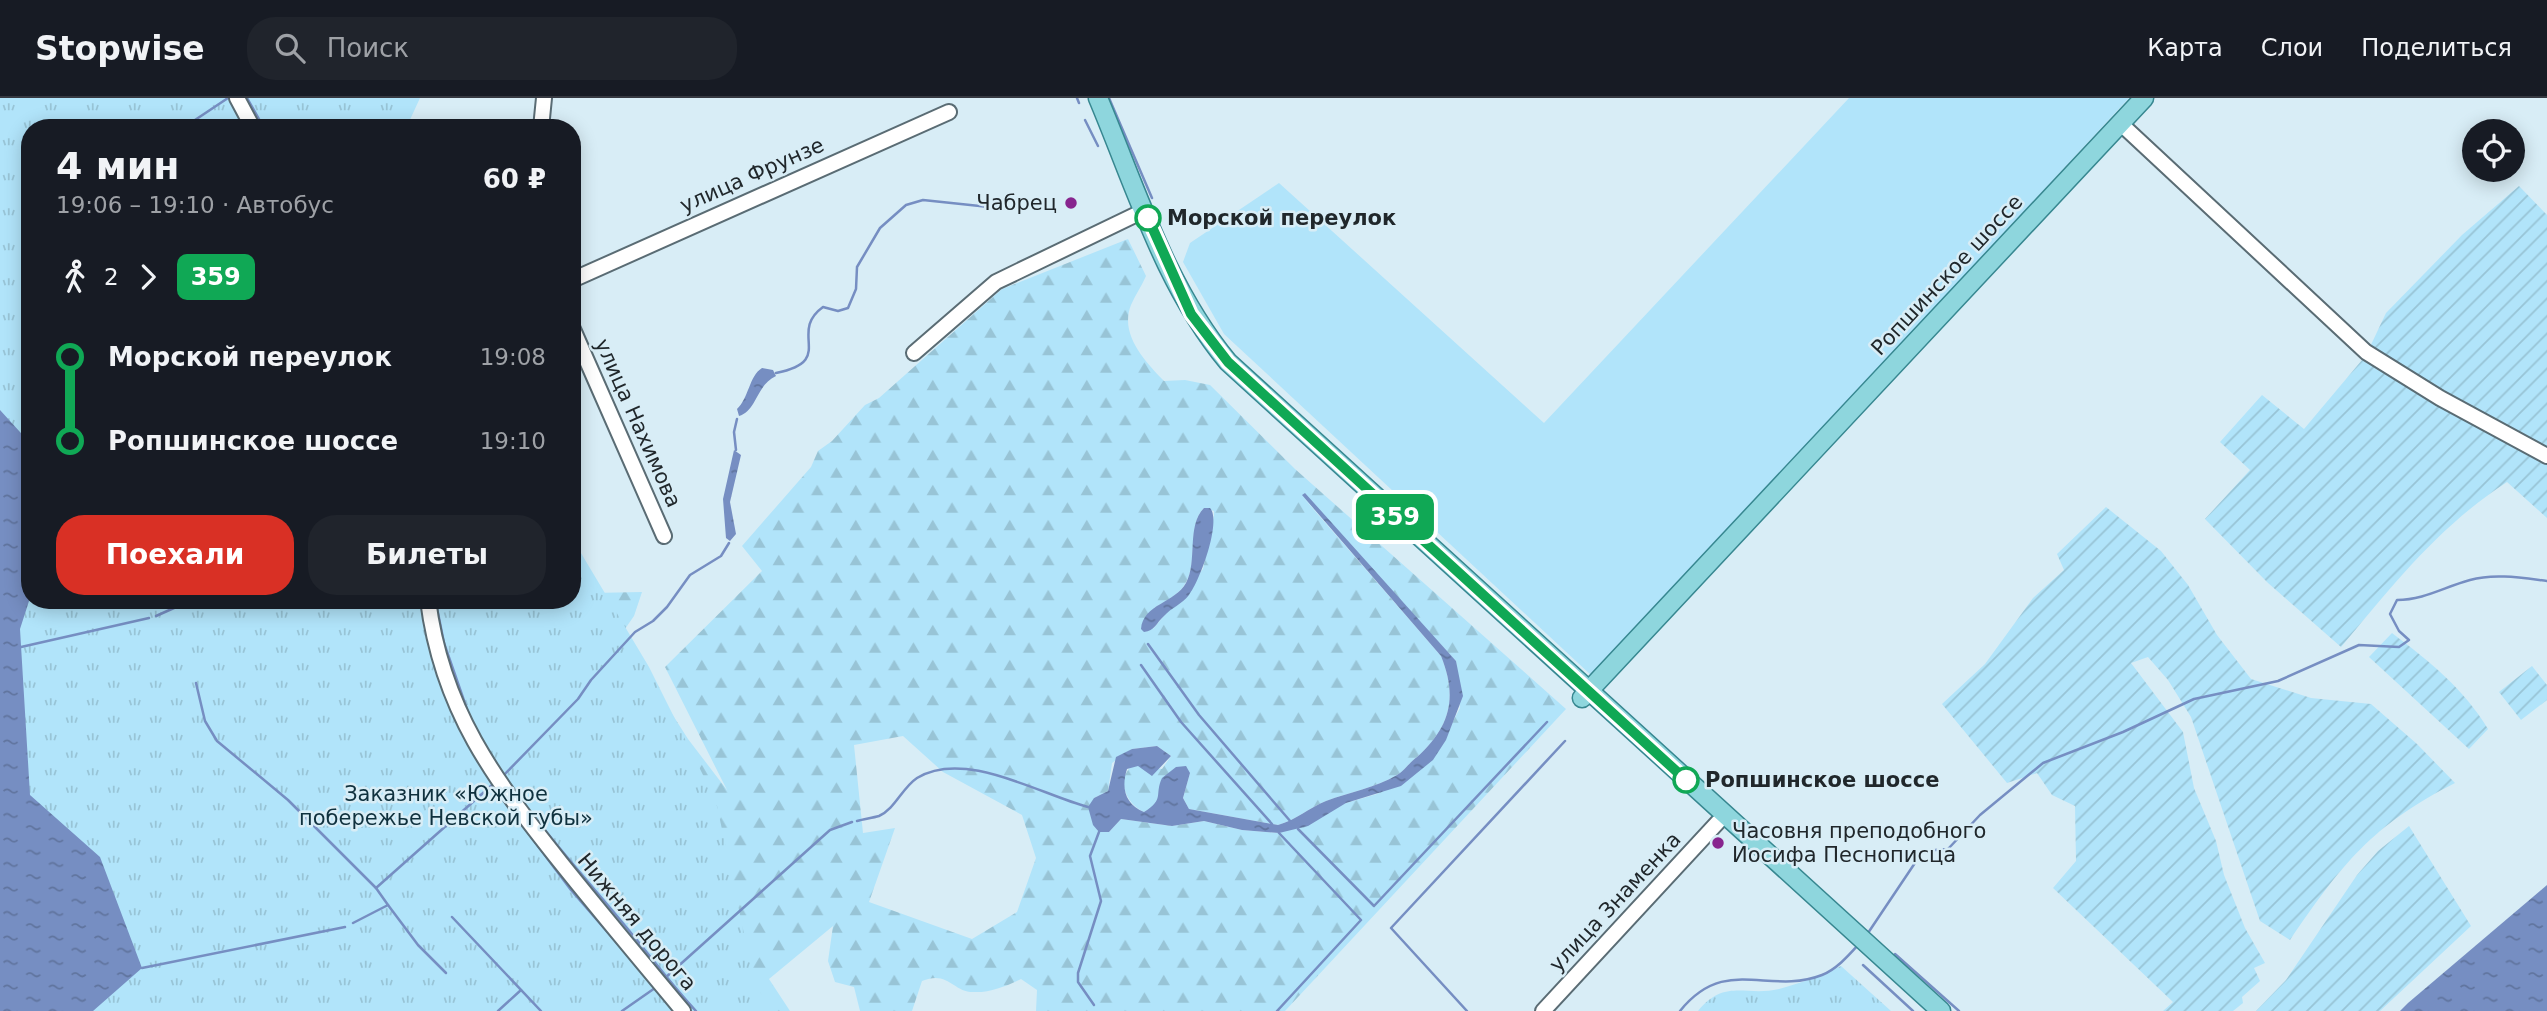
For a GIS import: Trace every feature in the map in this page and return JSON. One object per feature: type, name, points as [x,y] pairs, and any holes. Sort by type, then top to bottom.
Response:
[{"type":"main road","points":[[1085,98],[1179,310],[1196,338],[1222,369],[1845,931],[1941,1011]]},
{"type":"main road","points":[[1098,98],[1181,294],[1198,324],[1220,353],[1289,421],[1718,822],[1845,931]]},
{"type":"main road","name":"Ропшинское шоссе","points":[[1585,695],[2144,98]]},
{"type":"main road","points":[[1872,955],[1926,1011]]},
{"type":"street","points":[[237,98],[248,119]]},
{"type":"street","points":[[542,119],[544,98]]},
{"type":"street","name":"улица Фрунзе","points":[[581,276],[949,112]]},
{"type":"street","points":[[2120,123],[2366,352],[2429,391],[2547,456]]},
{"type":"street","points":[[914,353],[996,282],[1135,215]]},
{"type":"street","name":"улица Нахимова","points":[[581,347],[664,536]]},
{"type":"street","name":"Нижняя дорога","points":[[430,609],[444,669],[482,758],[528,822],[684,1011]]},
{"type":"street","name":"улица Знаменка","points":[[1543,1011],[1718,822]]},
{"type":"green space","name":"Заказник «Южное побережье Невской губы»","points":[[0,98],[420,98],[410,119],[21,119],[21,609],[581,609],[581,553],[649,667],[716,801],[755,986],[775,1011],[85,1011],[0,727]]},
{"type":"green space","points":[[1849,98],[2129,98],[1592,676],[1224,334],[1183,262],[1190,243],[1279,183],[1544,423]]},
{"type":"green space","points":[[2519,186],[2547,215],[2547,448],[2513,432],[2369,349],[2386,313],[2462,235]]},
{"type":"green space","points":[[1128,239],[1146,276],[1128,316],[1131,337],[1142,357],[1157,374],[1164,381],[1185,380],[1210,385],[1295,469],[1566,709],[1285,1011],[1036,1011],[1037,990],[1021,979],[992,990],[973,992],[938,978],[931,978],[922,981],[912,1011],[860,1011],[854,987],[835,982],[828,961],[833,926],[769,979],[790,1011],[702,1011],[575,609],[581,609],[581,597],[592,593],[642,592],[634,616],[604,659],[653,684],[688,739],[727,790],[665,667],[762,571],[742,546],[811,467],[818,451],[832,441],[865,405],[879,398],[1002,289]],"holes":[[[1302,496],[1456,661],[1460,708],[1433,759],[1377,794],[1346,803],[1279,833],[1242,830],[1204,821],[1172,826],[1121,819],[1109,832],[1094,798],[1108,791],[1112,763],[1132,749],[1157,746],[1171,756],[1162,769],[1133,765],[1125,777],[1128,797],[1144,812],[1155,804],[1160,792],[1190,773],[1183,798],[1189,809],[1278,825],[1326,801],[1371,787],[1397,775],[1428,746],[1444,723],[1450,699],[1441,656]],[[1204,508],[1214,511],[1203,569],[1153,629],[1154,608],[1179,592],[1189,575],[1195,524],[1199,516]],[[903,736],[943,772],[1022,815],[1036,858],[1017,912],[972,939],[869,902],[895,828],[863,833],[854,745]]]},
{"type":"green space","points":[[2362,360],[2444,410],[2547,462],[2547,518],[2507,482],[2482,499],[2438,537],[2341,647],[2268,583],[2205,519],[2250,470],[2220,442],[2262,395],[2304,429]]},
{"type":"green space","points":[[2106,507],[2161,551],[2188,585],[2217,635],[2251,679],[2311,698],[2371,704],[2417,744],[2455,783],[2401,815],[2360,849],[2290,940],[2260,921],[2191,717],[2168,680],[2148,657],[2131,663],[2183,732],[2194,788],[2216,841],[2224,875],[2245,928],[2265,963],[2254,968],[2260,981],[2242,997],[2243,1003],[2233,1011],[2163,1011],[2173,1002],[2053,888],[2076,861],[2075,806],[2052,795],[2037,773],[2007,783],[1942,704],[1985,664],[2033,598],[2064,570],[2057,554]]},
{"type":"green space","points":[[2392,633],[2445,676],[2468,701],[2488,729],[2469,749],[2369,657]]},
{"type":"green space","points":[[2532,666],[2547,685],[2547,700],[2521,720],[2499,692]]},
{"type":"green space","points":[[2409,826],[2471,926],[2380,1011],[2256,1011],[2286,980],[2357,875],[2378,851]]},
{"type":"green space","points":[[1841,966],[1891,1011],[1698,1011],[1717,995],[1736,991],[1779,989]]},
{"type":"water","points":[[762,368],[773,370],[776,376],[764,385],[750,409],[739,416],[737,409],[754,376]]},
{"type":"water","points":[[0,410],[21,433],[21,609],[26,609],[20,629],[30,795],[100,857],[142,968],[93,1011],[0,1011]]},
{"type":"water","points":[[734,450],[741,455],[730,502],[736,534],[730,541],[726,538],[723,499]]},
{"type":"water","points":[[1305,493],[1456,661],[1463,696],[1446,740],[1433,760],[1401,786],[1346,803],[1308,826],[1279,833],[1242,830],[1204,821],[1172,826],[1121,819],[1109,832],[1099,832],[1093,825],[1088,807],[1094,798],[1108,791],[1116,757],[1132,749],[1157,746],[1171,756],[1152,776],[1138,766],[1127,769],[1124,783],[1126,795],[1138,809],[1144,812],[1155,804],[1162,778],[1176,767],[1186,766],[1190,773],[1183,798],[1189,809],[1278,825],[1326,801],[1371,787],[1397,775],[1428,746],[1444,723],[1450,699],[1441,656],[1302,495]]},
{"type":"water","points":[[1204,508],[1210,508],[1213,515],[1212,538],[1194,588],[1153,628],[1144,632],[1141,629],[1147,614],[1175,595],[1186,583],[1191,565],[1195,524]]},
{"type":"water","points":[[2547,885],[2547,1011],[2400,1011],[2408,1003]]},
{"type":"waterway","points":[[196,119],[228,98]]},
{"type":"waterway","points":[[247,98],[259,119]]},
{"type":"waterway","points":[[1077,98],[1079,103]]},
{"type":"waterway","points":[[1109,98],[1152,198]]},
{"type":"waterway","points":[[1085,120],[1098,146]]},
{"type":"waterway","points":[[776,373],[794,368],[804,361],[808,354],[809,327],[813,317],[823,307],[838,311],[848,308],[856,289],[857,267],[880,228],[906,205],[923,200],[1008,209]]},
{"type":"waterway","points":[[736,450],[734,432],[737,419]]},
{"type":"waterway","points":[[502,777],[578,699],[591,680],[635,632],[653,621],[667,607],[690,575],[721,556],[729,543]]},
{"type":"waterway","points":[[1868,933],[1923,851],[1948,849],[1980,815],[2043,763],[2123,732],[2194,699],[2278,681],[2359,645],[2399,647],[2409,640],[2399,631],[2390,614],[2397,600],[2425,596],[2479,578],[2508,577],[2547,581]]},
{"type":"waterway","points":[[156,616],[172,609]]},
{"type":"waterway","points":[[437,609],[444,643],[469,715]]},
{"type":"waterway","points":[[21,647],[149,618]]},
{"type":"waterway","points":[[1148,644],[1199,715],[1291,822]]},
{"type":"waterway","points":[[1141,665],[1181,722],[1272,824]]},
{"type":"waterway","points":[[196,683],[205,721],[217,741],[288,800],[376,888]]},
{"type":"waterway","points":[[1298,829],[1374,906],[1547,722]]},
{"type":"waterway","points":[[1467,1011],[1391,928],[1565,741]]},
{"type":"waterway","points":[[857,821],[885,813],[917,778],[936,770],[957,768],[1002,777],[1088,807]]},
{"type":"waterway","points":[[353,923],[388,905],[376,888],[492,785],[571,890],[623,950]]},
{"type":"waterway","points":[[537,820],[696,1011]]},
{"type":"waterway","points":[[665,978],[830,830],[852,822]]},
{"type":"waterway","points":[[1094,1005],[1078,982],[1078,973],[1101,901],[1090,856],[1099,832]]},
{"type":"waterway","points":[[1277,1011],[1361,920],[1279,833]]},
{"type":"waterway","points":[[388,905],[418,945],[446,973]]},
{"type":"waterway","points":[[452,917],[541,1011]]},
{"type":"waterway","points":[[142,968],[345,927]]},
{"type":"waterway","points":[[1680,1011],[1697,994],[1714,984],[1731,980],[1802,980],[1822,975],[1838,965],[1859,944]]},
{"type":"waterway","points":[[1895,954],[1959,1011]]},
{"type":"waterway","points":[[1863,965],[1913,1011]]},
{"type":"waterway","points":[[622,1011],[655,988]]},
{"type":"waterway","points":[[498,1011],[521,990]]},
{"type":"bus line","name":"359","points":[[1148,218],[1191,314],[1228,362],[1317,447],[1686,780]]},
{"type":"place","name":"Чабрец","points":[[1071,203]]},
{"type":"place","name":"Морской переулок","points":[[1148,218]]},
{"type":"place","name":"Ропшинское шоссе","points":[[1686,780]]},
{"type":"place","name":"Часовня преподобного Иосифа Песнописца","points":[[1718,843]]}]
